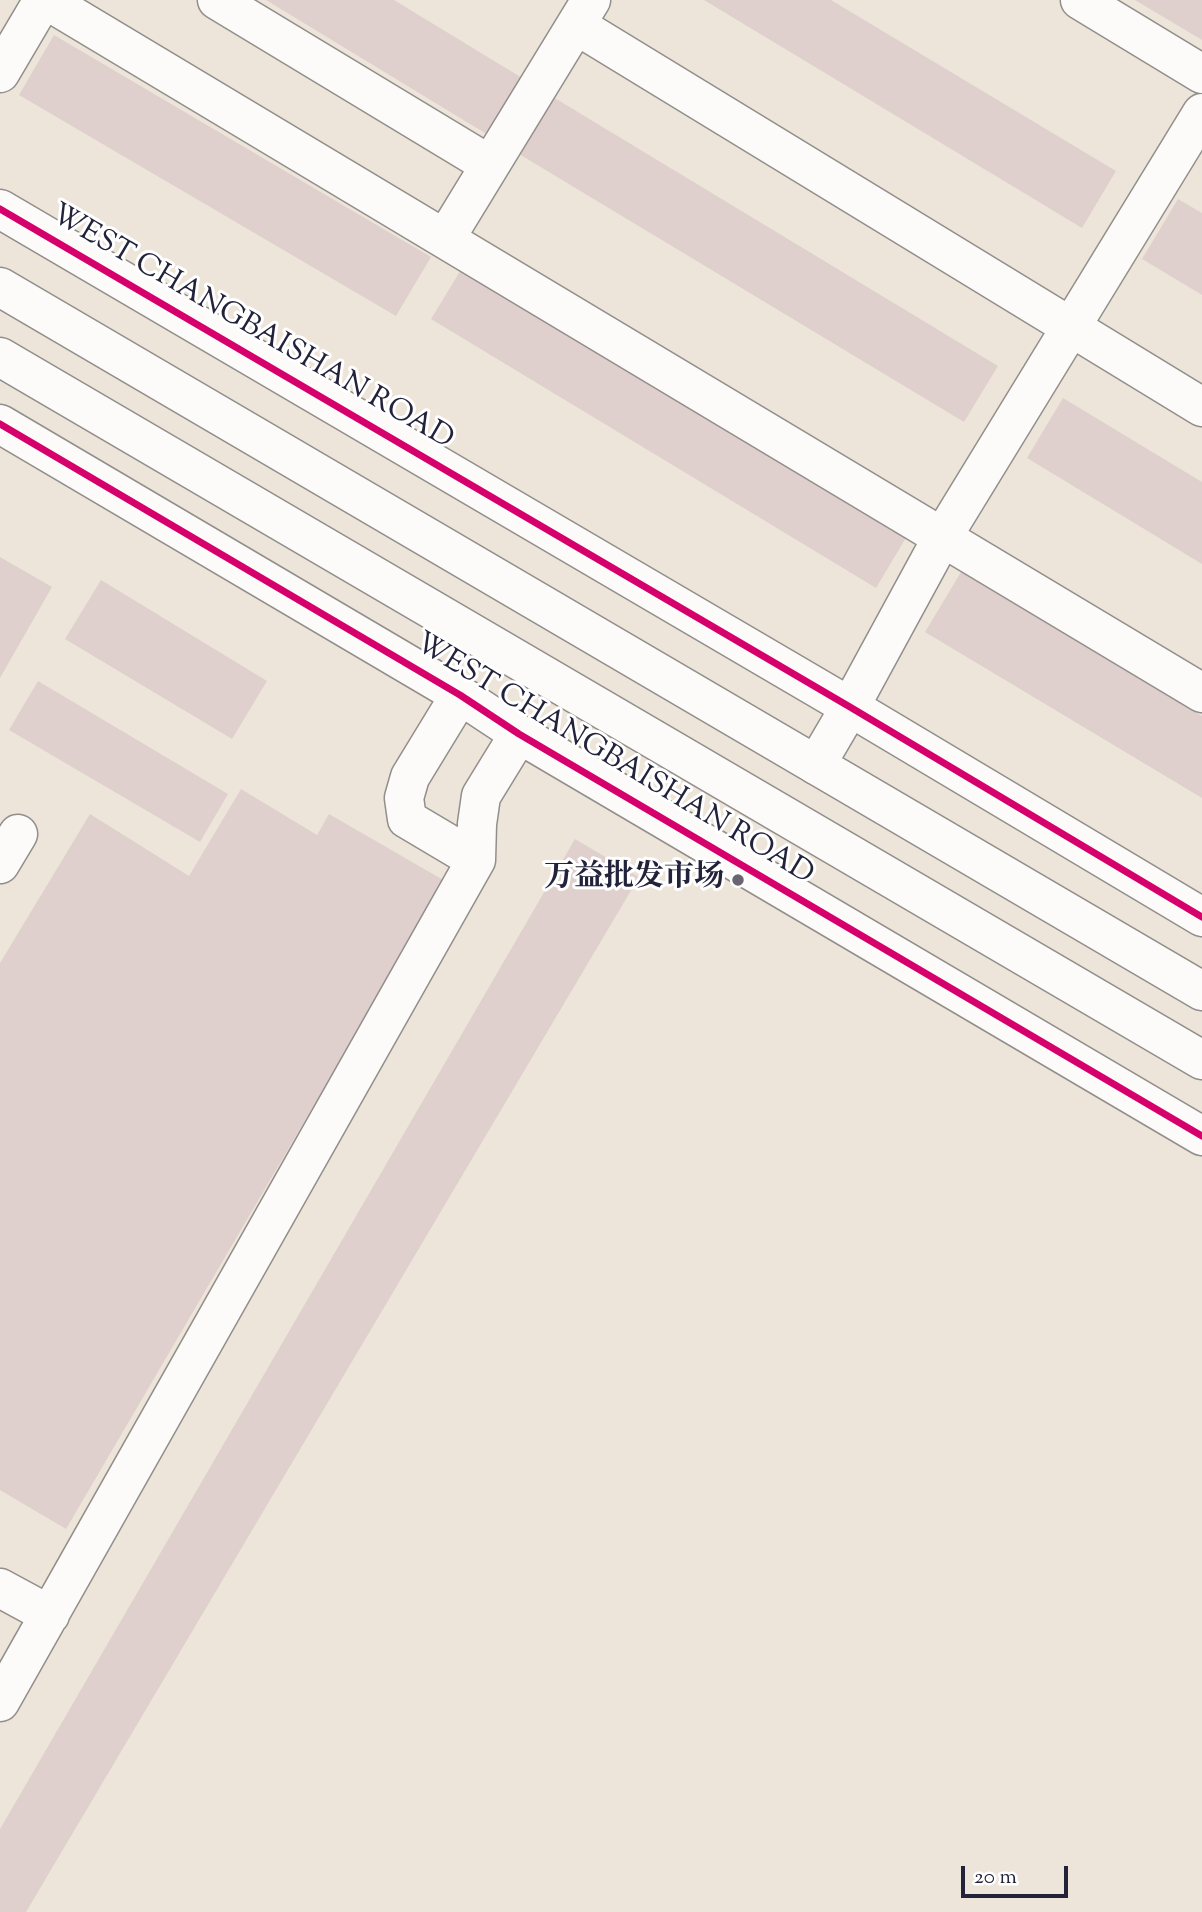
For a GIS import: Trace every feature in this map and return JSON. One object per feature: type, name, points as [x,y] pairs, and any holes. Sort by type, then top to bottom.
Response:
[{"type":"street","points":[[0,73],[44,0],[1202,693]]},
{"type":"street","points":[[217,0],[490,165]]},
{"type":"street","points":[[1080,0],[1202,74]]},
{"type":"street","points":[[445,239],[583,13],[1070,328],[1202,407]]},
{"type":"street","points":[[816,765],[943,536],[1070,328],[1198,129]]},
{"type":"street","name":"WEST CHANGBAISHAN ROAD","points":[[0,209],[850,707],[1202,917]]},
{"type":"street","points":[[0,286],[1202,991]]},
{"type":"street","name":"WEST CHANGBAISHAN ROAD","points":[[0,357],[1202,1060]]},
{"type":"street","name":"WEST CHANGBAISHAN ROAD","points":[[0,424],[460,695],[519,734],[1202,1136]]},
{"type":"street","points":[[460,695],[410,777],[404,798],[407,819],[476,860]]},
{"type":"street","points":[[0,1702],[476,860],[481,796],[519,734]]},
{"type":"street","points":[[0,1588],[50,1615]]},
{"type":"building","points":[[266,0],[394,0],[532,84],[498,141]]},
{"type":"building","points":[[704,0],[831,0],[1116,171],[1082,228]]},
{"type":"building","points":[[1135,0],[1202,0],[1202,40]]},
{"type":"building","points":[[54,35],[431,257],[396,316],[19,95]]},
{"type":"building","points":[[553,97],[998,366],[964,422],[519,154]]},
{"type":"building","points":[[1178,199],[1202,213],[1202,295],[1142,259]]},
{"type":"building","points":[[465,263],[910,531],[876,588],[431,319]]},
{"type":"building","points":[[1063,398],[1202,482],[1202,564],[1027,458]]},
{"type":"building","points":[[0,557],[52,587],[0,678]]},
{"type":"building","points":[[961,572],[1202,716],[1202,798],[925,632]]},
{"type":"building","points":[[101,580],[267,681],[232,739],[65,639]]},
{"type":"building","points":[[38,681],[228,794],[200,842],[9,730]]},
{"type":"building","points":[[241,789],[317,835],[329,814],[445,881],[66,1529],[0,1490],[0,963],[90,814],[189,876]]},
{"type":"building","points":[[575,839],[639,877],[26,1912],[0,1912],[0,1829]]},
{"type":"cycle path","points":[[0,209],[850,707],[1202,917]]},
{"type":"cycle path","points":[[0,424],[460,695],[519,734],[1202,1136]]},
{"type":"place","name":"万益批发市场","points":[[738,880]]}]
